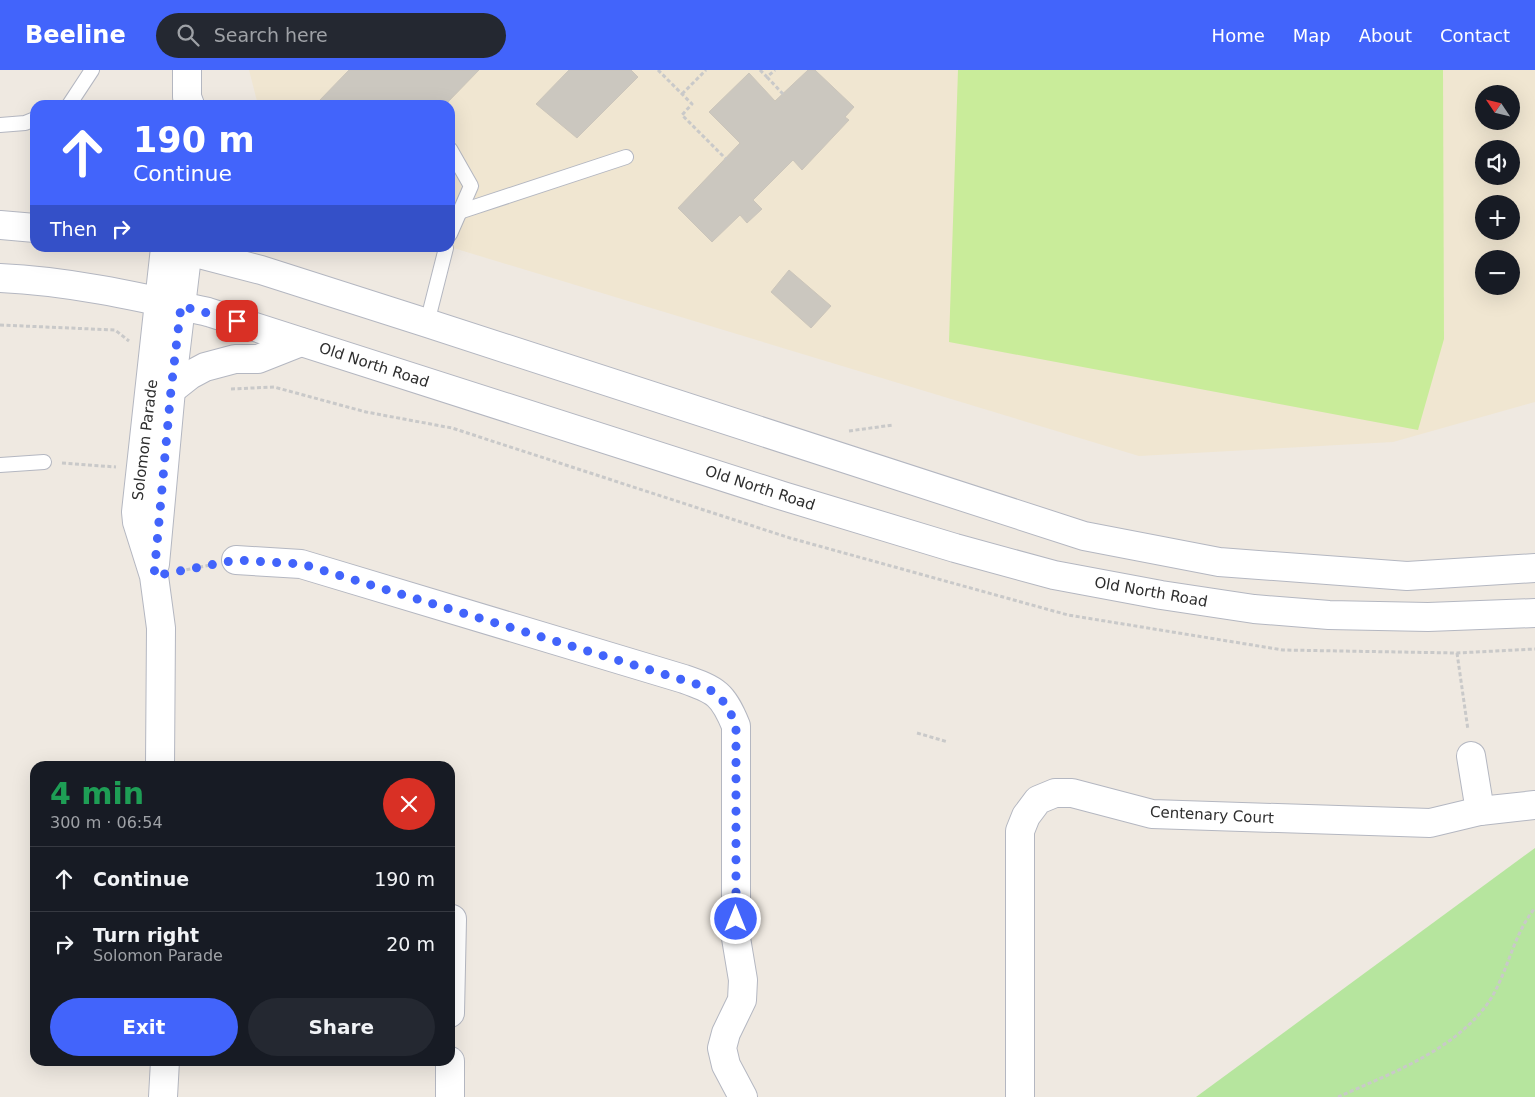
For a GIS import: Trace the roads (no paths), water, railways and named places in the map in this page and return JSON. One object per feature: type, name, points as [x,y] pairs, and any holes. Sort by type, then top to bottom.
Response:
[{"type":"main road","points":[[186,100],[187,70]]},
{"type":"main road","points":[[0,225],[30,228]]},
{"type":"main road","points":[[170,304],[178,252]]},
{"type":"main road","points":[[194,252],[261,270],[1084,536],[1219,562],[1397,575],[1535,568]]},
{"type":"main road","points":[[249,252],[261,270]]},
{"type":"main road","name":"Old North Road","points":[[0,278],[34,280],[208,312],[783,496],[955,548],[1054,575],[1180,598],[1254,609],[1320,614],[1428,616],[1535,613]]},
{"type":"main road","name":"Solomon Parade","points":[[154,576],[171,390],[170,304]]},
{"type":"main road","name":"Solomon Parade","points":[[160,761],[161,628],[154,576],[136,522],[141,469],[170,304]]},
{"type":"main road","points":[[171,390],[190,375],[205,367],[235,359],[258,359],[301,342]]},
{"type":"main road","points":[[236,560],[302,564],[684,679],[706,687],[721,697],[730,710],[736,726],[736,938],[743,980],[742,1000],[726,1033],[722,1048],[726,1065],[742,1097]]},
{"type":"main road","points":[[1471,756],[1480,811]]},
{"type":"main road","name":"Centenary Court","points":[[1020,1097],[1020,831],[1026,816],[1038,800],[1055,793],[1072,793],[1152,814],[1430,823],[1480,811],[1535,805]]},
{"type":"main road","points":[[163,1097],[165,1066]]},
{"type":"main road","points":[[450,1066],[450,1097]]},
{"type":"lane","points":[[72,100],[92,70]]},
{"type":"lane","points":[[0,125],[30,121]]},
{"type":"lane","points":[[459,212],[626,157]]},
{"type":"lane","points":[[455,158],[471,186],[455,222]]},
{"type":"lane","points":[[427,323],[445,252]]},
{"type":"lane","points":[[0,465],[44,462]]}]
